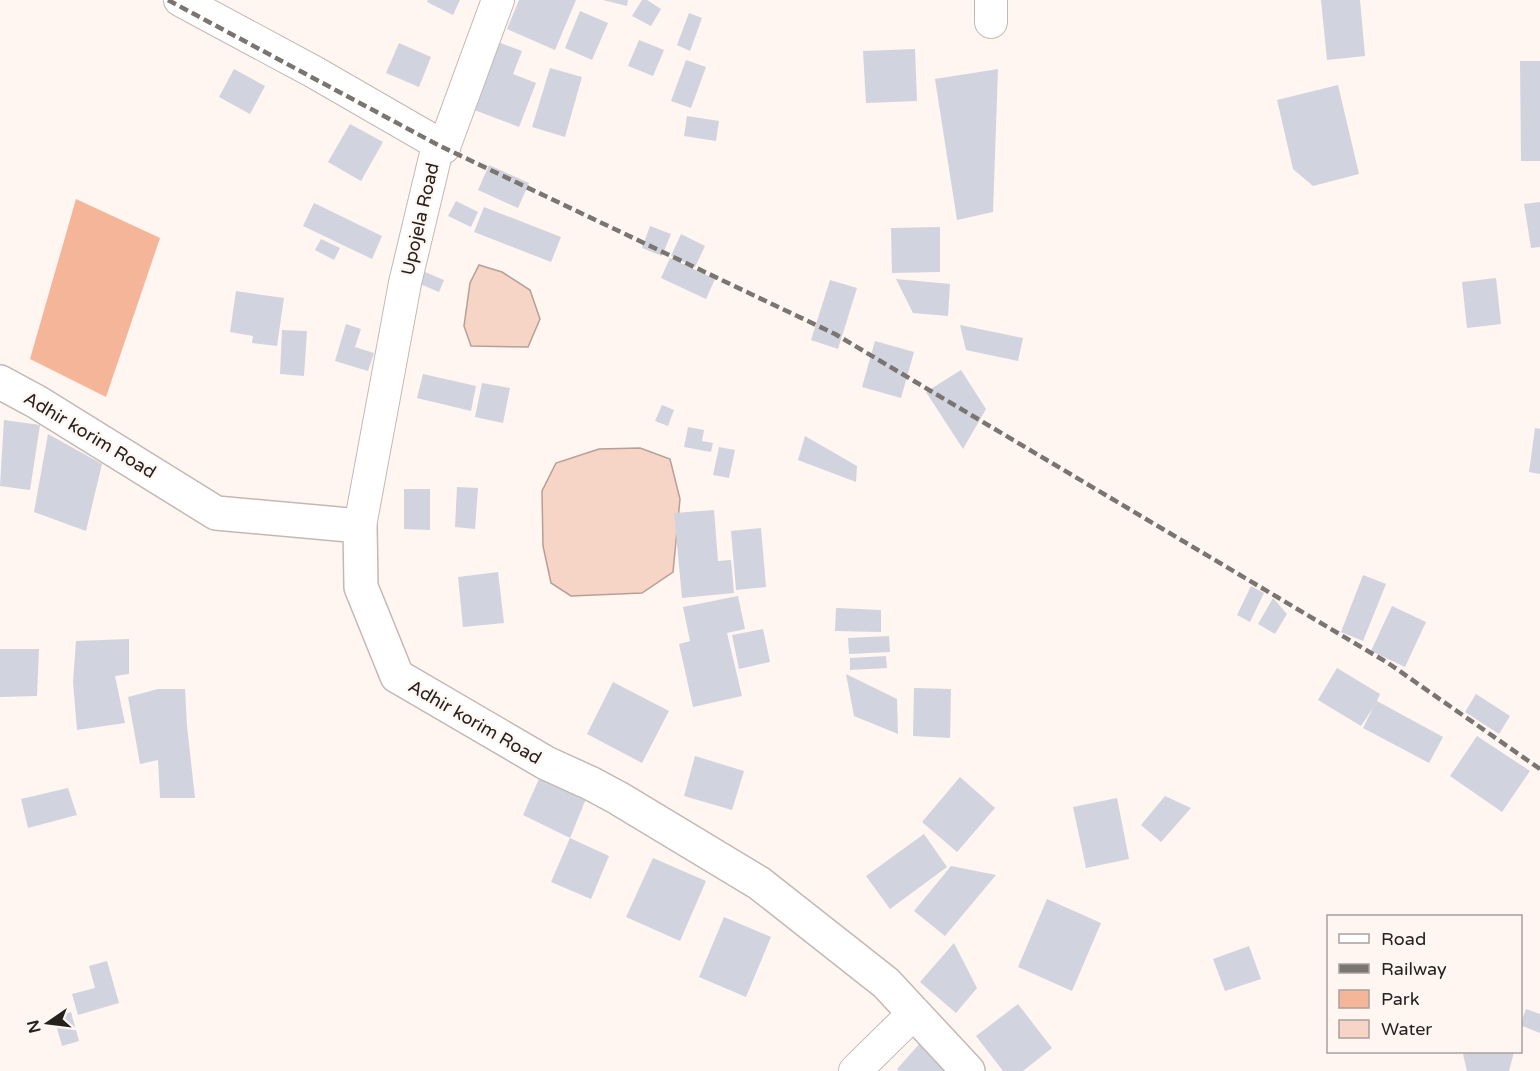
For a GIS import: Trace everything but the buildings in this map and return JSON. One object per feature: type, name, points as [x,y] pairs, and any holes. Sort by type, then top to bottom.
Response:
[{"type":"main road","name":"Adhir korim Road","points":[[0,382],[131,459],[216,513],[360,526],[361,587],[397,676],[546,763],[618,798],[759,884],[886,983],[968,1071]]},
{"type":"street","name":"Upojela Road","points":[[180,0],[314,72],[444,147]]},
{"type":"street","points":[[444,147],[498,0]]},
{"type":"street","name":"Upojela Road","points":[[360,526],[405,283],[438,145],[444,147]]},
{"type":"street","points":[[855,1071],[914,1013]]},
{"type":"green space","points":[[76,199],[160,238],[106,397],[30,359]]},
{"type":"water","points":[[479,265],[502,272],[530,290],[540,319],[528,347],[471,346],[464,326],[470,283]]},
{"type":"water","points":[[640,448],[670,459],[680,499],[673,572],[642,593],[571,596],[551,583],[543,546],[542,491],[556,463],[599,449]]},
{"type":"railway","points":[[168,0],[438,145],[835,334],[1388,663],[1540,769]]}]
